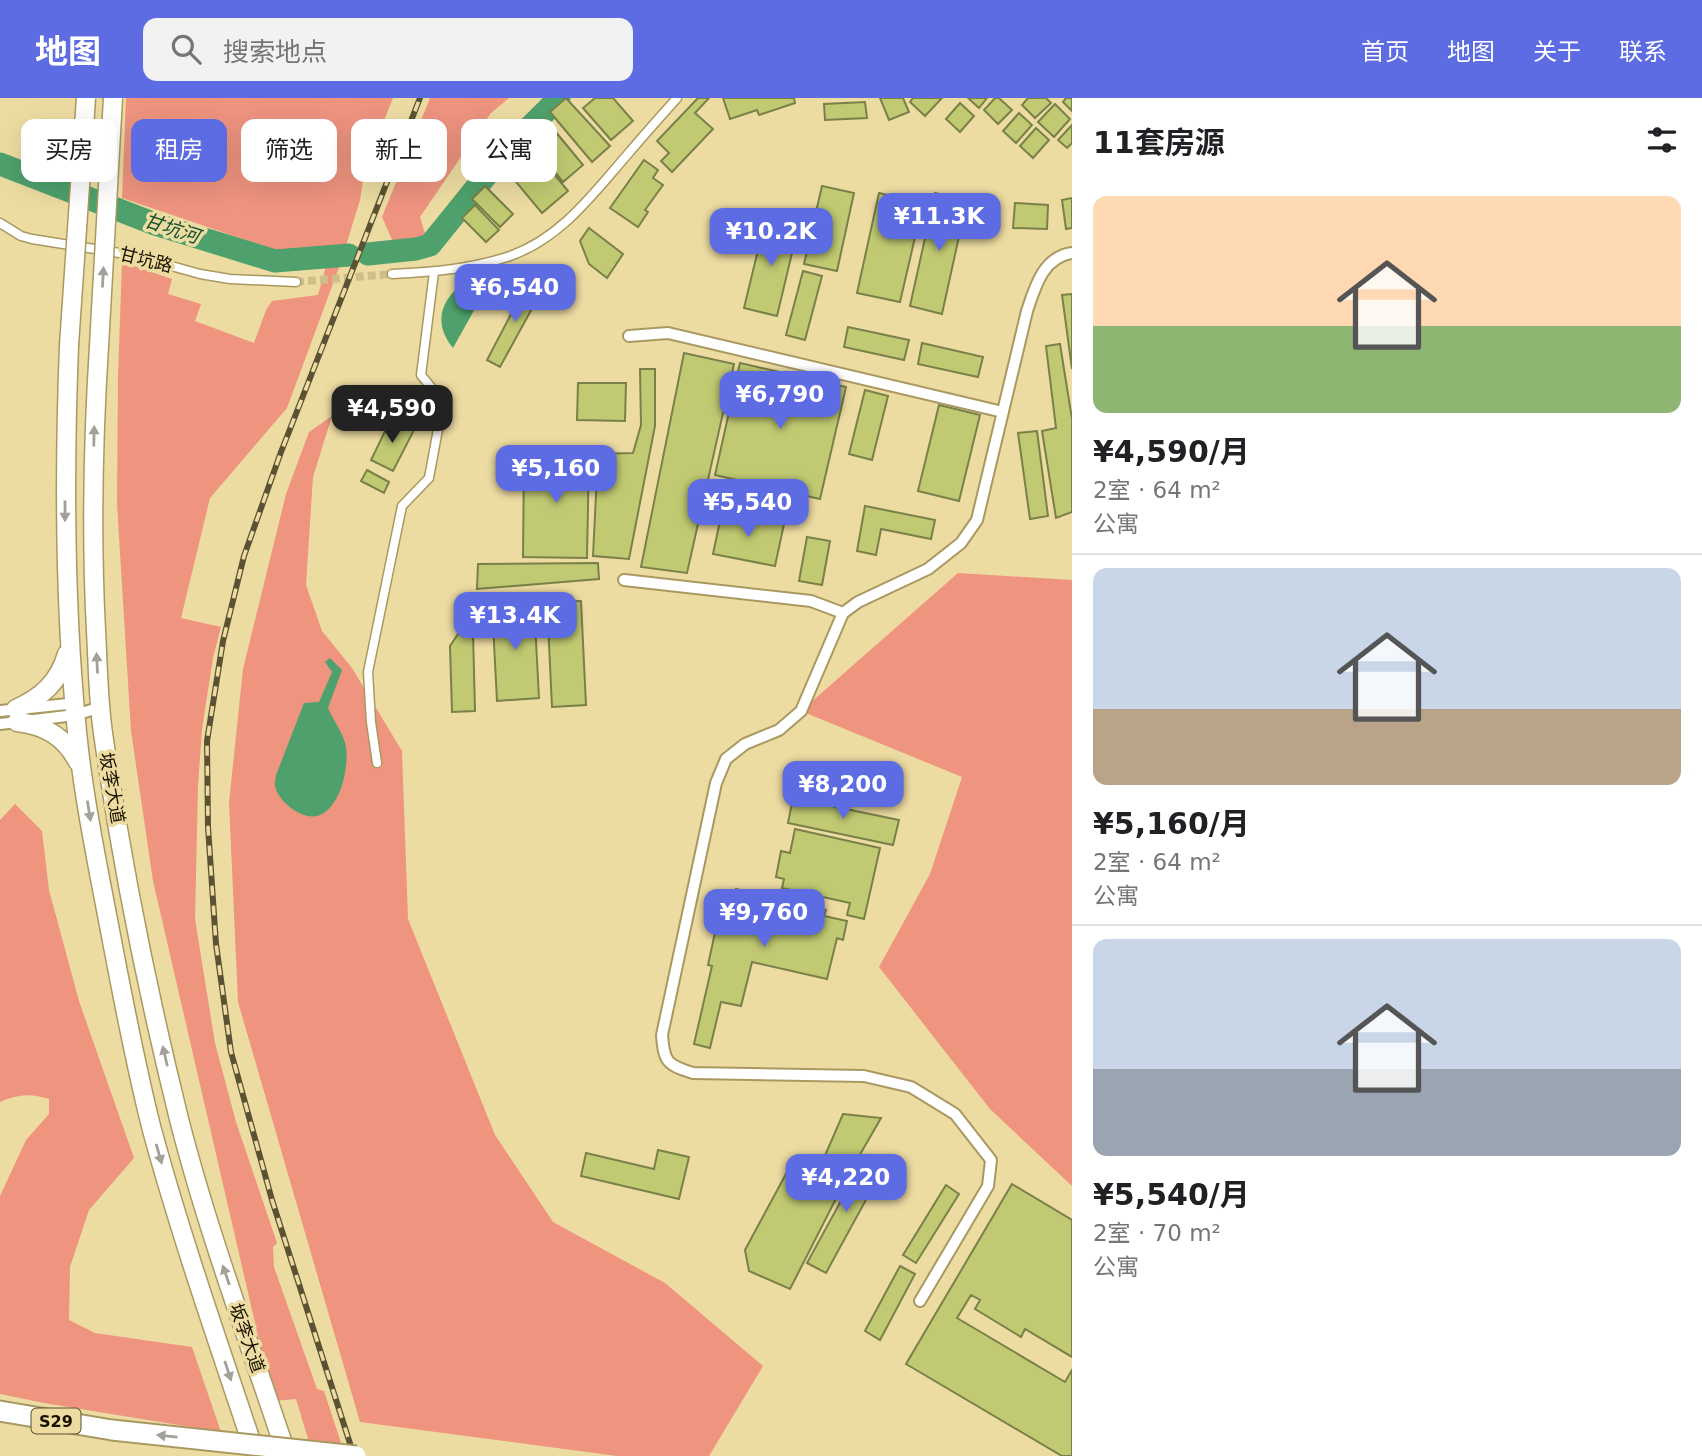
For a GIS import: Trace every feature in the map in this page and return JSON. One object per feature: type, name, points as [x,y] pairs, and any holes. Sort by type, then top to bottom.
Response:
[{"type":"highway","name":"S29","points":[[0,1411],[112,1430],[356,1456]]},
{"type":"main road","name":"坂李大道","points":[[86,98],[69,345],[65,510],[75,709],[83,770],[127,1021],[152,1129],[188,1251],[256,1456]]},
{"type":"main road","name":"坂李大道","points":[[113,98],[94,427],[94,592],[102,731],[155,1015],[180,1121],[216,1244],[287,1456]]},
{"type":"main road","points":[[8,716],[51,686],[60,673],[70,640]]},
{"type":"main road","points":[[8,716],[52,732],[73,752],[83,770]]},
{"type":"street","points":[[393,274],[434,272],[511,255],[550,235],[591,198],[677,98]]},
{"type":"street","name":"甘坑路","points":[[0,223],[21,236],[32,239],[132,255],[200,274],[230,279],[296,282]]},
{"type":"street","points":[[919,1301],[988,1185],[991,1160],[956,1114],[911,1087],[864,1076],[693,1073],[673,1066],[664,1055],[662,1035],[716,783],[726,759],[745,744],[779,730],[801,711],[843,613],[858,602],[928,569],[961,543],[977,520],[1027,311],[1037,282],[1048,265],[1072,253]]},
{"type":"street","points":[[377,763],[370,722],[368,672],[402,506],[429,478],[443,402],[421,375],[434,272]]},
{"type":"street","points":[[629,336],[668,333],[1003,412]]},
{"type":"street","points":[[624,580],[811,601],[843,613]]},
{"type":"street","points":[[8,716],[101,707]]},
{"type":"shaded area","points":[[126,98],[393,98],[385,119],[351,119],[351,182],[363,182],[341,262],[287,408],[210,498],[181,618],[221,627],[213,658],[202,729],[195,919],[215,1043],[236,1122],[277,1243],[273,1247],[274,1267],[317,1389],[324,1391],[342,1446],[309,1442],[296,1399],[273,1401],[153,881],[131,731],[117,504],[122,262],[172,279],[168,294],[201,304],[195,321],[254,343],[272,301],[318,295],[330,252],[287,254],[122,198]]},
{"type":"shaded area","points":[[430,98],[509,98],[487,119],[461,119],[461,157],[447,177],[447,119],[422,119]]},
{"type":"shaded area","points":[[396,182],[444,182],[420,217],[427,240],[409,245],[393,242],[382,217]]},
{"type":"shaded area","points":[[491,280],[453,348],[441,321],[445,304],[465,282]]},
{"type":"shaded area","points":[[332,416],[313,477],[306,585],[322,631],[352,668],[402,751],[408,919],[495,1135],[553,1222],[665,1283],[763,1366],[709,1456],[617,1456],[360,1422],[238,1002],[229,803],[243,669],[286,494],[309,432]]},
{"type":"shaded area","points":[[958,573],[1072,580],[1072,1186],[990,1109],[879,967],[930,874],[962,777],[801,711]]},
{"type":"shaded area","points":[[330,658],[342,670],[328,708],[345,742],[345,775],[338,795],[327,810],[320,815],[307,816],[293,809],[281,798],[275,786],[276,775],[304,703],[319,702],[332,672],[325,662]]},
{"type":"shaded area","points":[[15,804],[42,831],[49,890],[79,1001],[134,1158],[89,1210],[70,1267],[69,1320],[95,1333],[192,1347],[221,1432],[0,1394],[0,1196],[26,1140],[49,1114],[49,1099],[42,1097],[24,1095],[0,1102],[0,820]]},
{"type":"building","points":[[566,98],[610,146],[592,162],[550,112]]},
{"type":"building","points":[[595,98],[613,98],[633,121],[611,140],[583,108]]},
{"type":"building","points":[[698,98],[709,98],[695,113],[713,129],[672,172],[661,161],[669,153],[657,141]]},
{"type":"building","points":[[723,98],[794,98],[795,103],[759,115],[757,110],[730,119]]},
{"type":"building","points":[[880,98],[903,98],[909,112],[889,120]]},
{"type":"building","points":[[913,98],[942,98],[925,116],[910,102]]},
{"type":"building","points":[[968,98],[987,98],[979,108]]},
{"type":"building","points":[[995,98],[999,98],[1012,110],[998,124],[984,110]]},
{"type":"building","points":[[1028,98],[1046,98],[1051,103],[1035,118],[1022,105]]},
{"type":"building","points":[[1066,98],[1072,98],[1072,111],[1063,102]]},
{"type":"building","points":[[865,102],[867,118],[825,120],[824,104]]},
{"type":"building","points":[[960,103],[974,116],[960,132],[946,119]]},
{"type":"building","points":[[1055,104],[1070,119],[1054,137],[1038,122]]},
{"type":"building","points":[[1019,113],[1032,125],[1016,143],[1003,131]]},
{"type":"building","points":[[1072,125],[1072,143],[1067,148],[1058,140]]},
{"type":"building","points":[[1036,128],[1049,140],[1033,158],[1020,146]]},
{"type":"building","points":[[557,134],[583,165],[563,182],[557,175]]},
{"type":"building","points":[[644,160],[658,170],[653,178],[663,185],[645,210],[648,212],[638,227],[610,208]]},
{"type":"building","points":[[557,178],[568,191],[542,213],[516,182],[557,182]]},
{"type":"building","points":[[485,186],[513,214],[500,227],[472,199]]},
{"type":"building","points":[[822,186],[854,193],[837,271],[804,264]]},
{"type":"building","points":[[879,193],[923,203],[900,302],[857,293]]},
{"type":"building","points":[[935,193],[967,200],[942,314],[910,306]]},
{"type":"building","points":[[1072,198],[1072,228],[1066,229],[1062,200]]},
{"type":"building","points":[[1015,203],[1048,205],[1047,229],[1013,228]]},
{"type":"building","points":[[475,205],[499,230],[486,242],[462,218]]},
{"type":"building","points":[[765,221],[798,228],[777,316],[744,308]]},
{"type":"building","points":[[589,228],[623,254],[607,278],[589,264],[580,241]]},
{"type":"building","points":[[803,271],[822,276],[805,340],[786,335]]},
{"type":"building","points":[[530,278],[541,292],[500,367],[487,360]]},
{"type":"building","points":[[1072,294],[1072,369],[1062,295]]},
{"type":"building","points":[[848,327],[909,340],[904,360],[844,347]]},
{"type":"building","points":[[922,343],[983,357],[978,377],[918,364]]},
{"type":"building","points":[[1060,344],[1072,419],[1072,512],[1056,518],[1042,431],[1056,428],[1046,346]]},
{"type":"building","points":[[684,353],[734,364],[687,573],[641,567]]},
{"type":"building","points":[[740,363],[846,387],[820,499],[715,475]]},
{"type":"building","points":[[640,369],[655,369],[655,426],[629,559],[593,556],[598,454],[633,453],[641,425]]},
{"type":"building","points":[[578,383],[626,383],[625,421],[577,420]]},
{"type":"building","points":[[865,390],[888,396],[872,460],[849,454]]},
{"type":"building","points":[[939,405],[980,415],[959,501],[918,491]]},
{"type":"building","points":[[391,419],[414,430],[393,471],[371,460]]},
{"type":"building","points":[[1037,431],[1048,516],[1030,519],[1018,433]]},
{"type":"building","points":[[524,453],[589,454],[587,558],[523,557]]},
{"type":"building","points":[[367,470],[389,482],[384,493],[361,481]]},
{"type":"building","points":[[865,506],[935,520],[931,539],[881,529],[876,555],[857,551]]},
{"type":"building","points":[[722,511],[784,524],[775,566],[713,554]]},
{"type":"building","points":[[807,537],[830,541],[822,585],[799,581]]},
{"type":"building","points":[[598,563],[599,579],[477,589],[478,564]]},
{"type":"building","points":[[581,601],[586,705],[552,707],[547,602]]},
{"type":"building","points":[[534,603],[539,698],[497,701],[492,605]]},
{"type":"building","points":[[473,633],[475,711],[452,712],[450,646],[458,634]]},
{"type":"building","points":[[793,798],[899,820],[893,845],[788,823]]},
{"type":"building","points":[[795,829],[880,848],[864,919],[847,915],[850,903],[782,888],[784,879],[776,877],[781,851],[790,853]]},
{"type":"building","points":[[736,889],[826,910],[824,916],[847,921],[843,940],[837,938],[827,979],[752,962],[741,1006],[721,1002],[710,1048],[694,1044],[712,966],[708,965],[719,914],[730,917]]},
{"type":"building","points":[[843,1114],[881,1118],[847,1177],[820,1167]]},
{"type":"building","points":[[658,1150],[689,1157],[679,1199],[581,1176],[586,1153],[654,1169]]},
{"type":"building","points":[[866,1155],[885,1165],[826,1273],[807,1263]]},
{"type":"building","points":[[794,1159],[845,1181],[790,1289],[749,1271],[745,1250]]},
{"type":"building","points":[[1012,1184],[1072,1220],[1072,1357],[1025,1329],[1021,1337],[975,1309],[980,1300],[971,1295],[957,1318],[1065,1382],[1072,1370],[1072,1456],[1062,1456],[906,1364]]},
{"type":"building","points":[[946,1185],[959,1194],[916,1263],[903,1255]]},
{"type":"building","points":[[900,1266],[915,1274],[880,1340],[865,1331]]},
{"type":"waterway","name":"甘坑河","points":[[368,254],[430,245],[506,151],[559,98]]},
{"type":"waterway","name":"甘坑河","points":[[0,164],[155,224],[275,261],[349,255]]},
{"type":"tunnel","points":[[296,282],[392,274]]},
{"type":"railway","points":[[354,1456],[272,1200],[231,1052],[216,944],[208,827],[207,741],[223,641],[244,556],[281,452],[420,98]]}]
